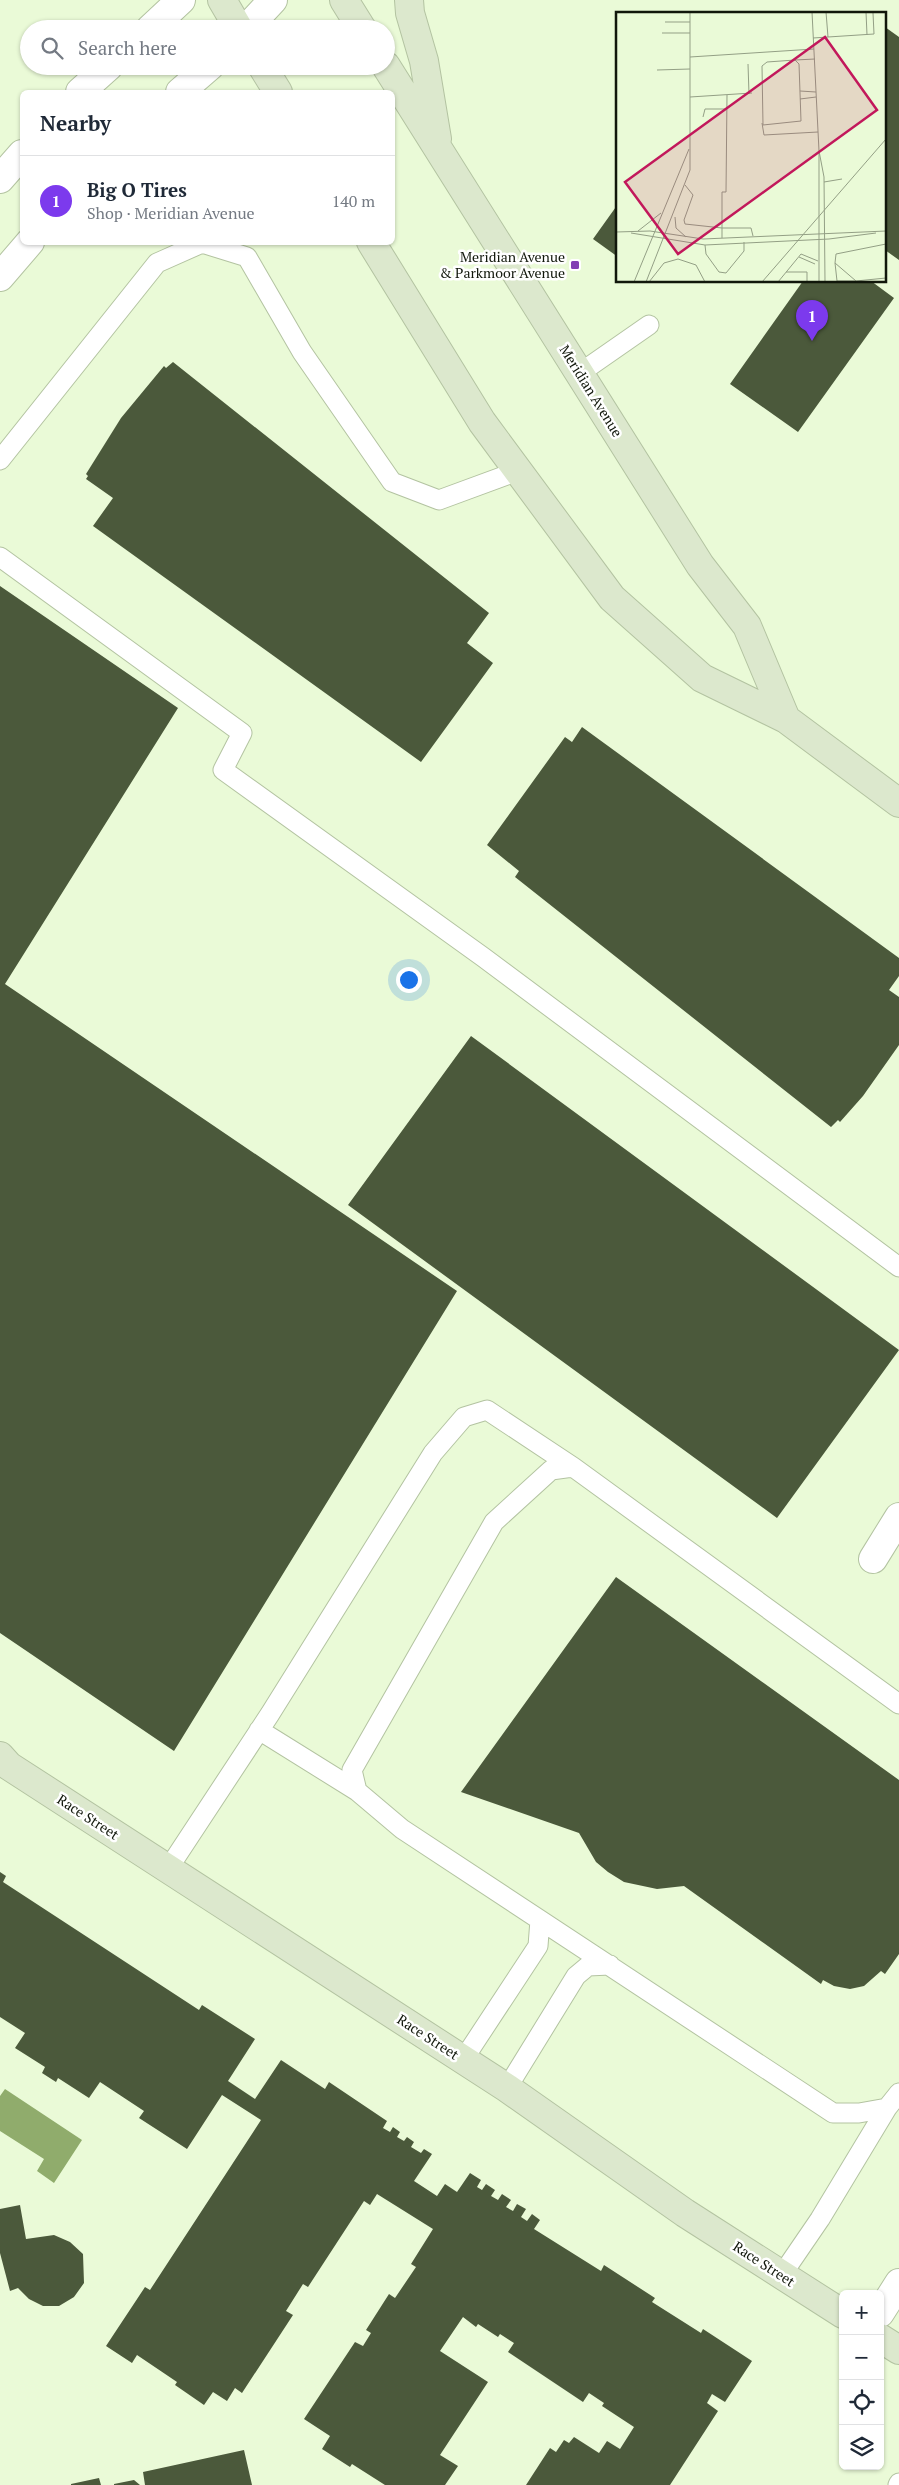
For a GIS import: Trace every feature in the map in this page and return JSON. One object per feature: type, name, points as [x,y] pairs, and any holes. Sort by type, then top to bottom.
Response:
[{"type":"main road","points":[[222,0],[234,20]]},
{"type":"main road","points":[[344,0],[356,20]]},
{"type":"main road","points":[[409,0],[410,13],[424,61],[439,150]]},
{"type":"main road","points":[[268,75],[277,90]]},
{"type":"main road","name":"Meridian Avenue","points":[[392,75],[700,565],[747,626],[786,719]]},
{"type":"main road","points":[[373,245],[482,422],[612,598],[702,678],[786,719],[899,803]]},
{"type":"main road","name":"Race Street","points":[[3,1763],[507,2088],[685,2213],[839,2312]]},
{"type":"main road","points":[[884,2341],[899,2350]]},
{"type":"street","points":[[160,20],[181,0]]},
{"type":"street","points":[[254,20],[273,0]]},
{"type":"street","points":[[82,90],[99,75]]},
{"type":"street","points":[[182,90],[200,75]]},
{"type":"street","points":[[0,179],[20,156]]},
{"type":"street","points":[[0,277],[27,245]]},
{"type":"street","points":[[872,1559],[896,1528]]},
{"type":"street","points":[[884,2307],[899,2283]]},
{"type":"lane","points":[[0,460],[157,263],[198,245]]},
{"type":"lane","points":[[208,245],[247,257],[302,352],[392,482],[439,500],[518,470]]},
{"type":"lane","points":[[580,373],[649,325]]},
{"type":"lane","points":[[0,557],[242,732],[223,770],[483,957],[897,1262]]},
{"type":"lane","points":[[168,1870],[259,1730],[433,1453],[464,1417],[487,1410],[573,1467],[899,1704]]},
{"type":"lane","points":[[357,1791],[352,1770],[494,1522],[551,1470],[573,1467]]},
{"type":"lane","points":[[259,1730],[357,1791],[402,1829],[832,2113],[859,2113],[887,2108]]},
{"type":"lane","points":[[463,2060],[538,1946],[540,1920]]},
{"type":"lane","points":[[507,2088],[576,1976],[588,1966],[610,1965]]},
{"type":"lane","points":[[781,2276],[820,2219],[887,2108],[899,2093]]},
{"type":"shaded area","points":[[5,2089],[82,2140],[54,2183],[37,2171],[44,2159],[0,2131],[0,2096]]},
{"type":"building","points":[[886,28],[899,37],[899,260],[886,251]]},
{"type":"building","points":[[616,207],[616,256],[593,239]]},
{"type":"building","points":[[802,282],[872,282],[894,298],[798,432],[730,384]]},
{"type":"building","points":[[173,362],[489,613],[467,643],[493,663],[421,762],[93,526],[113,498],[86,479],[88,476],[86,474],[121,418],[164,366],[166,368]]},
{"type":"building","points":[[0,586],[178,708],[5,984],[457,1291],[174,1751],[0,1633]]},
{"type":"building","points":[[582,727],[899,958],[899,976],[889,990],[899,997],[899,1045],[863,1096],[840,1122],[838,1120],[831,1127],[515,877],[519,871],[487,845],[565,737],[572,742]]},
{"type":"building","points":[[471,1036],[899,1350],[777,1518],[348,1205]]},
{"type":"building","points":[[616,1577],[899,1780],[899,1954],[885,1974],[881,1971],[864,1986],[850,1989],[834,1986],[823,1980],[821,1984],[684,1886],[657,1889],[624,1882],[596,1862],[579,1833],[461,1792]]},
{"type":"building","points":[[0,1872],[6,1876],[3,1882],[199,2010],[202,2005],[255,2039],[228,2081],[255,2099],[281,2060],[325,2089],[329,2082],[387,2121],[383,2128],[390,2132],[393,2127],[400,2132],[397,2137],[404,2141],[407,2137],[414,2142],[411,2147],[421,2153],[424,2149],[432,2154],[414,2181],[437,2196],[445,2184],[457,2192],[470,2173],[481,2180],[477,2187],[482,2190],[486,2184],[495,2190],[491,2196],[498,2200],[502,2194],[511,2200],[506,2207],[513,2211],[517,2204],[526,2209],[521,2217],[527,2221],[532,2214],[540,2220],[534,2229],[601,2271],[604,2265],[655,2298],[652,2302],[701,2333],[703,2329],[752,2361],[725,2402],[712,2394],[707,2403],[718,2411],[670,2485],[526,2485],[550,2448],[556,2452],[564,2440],[569,2443],[574,2437],[599,2453],[607,2441],[620,2449],[634,2427],[602,2406],[604,2403],[589,2393],[583,2402],[508,2352],[514,2343],[500,2334],[498,2337],[478,2324],[476,2327],[463,2317],[440,2351],[488,2382],[440,2455],[458,2466],[445,2485],[385,2485],[352,2464],[350,2467],[322,2449],[330,2436],[304,2419],[355,2342],[363,2346],[371,2333],[366,2330],[389,2294],[395,2298],[416,2267],[411,2264],[433,2229],[377,2194],[370,2205],[364,2201],[308,2287],[303,2284],[286,2311],[293,2315],[242,2393],[235,2388],[227,2401],[213,2392],[204,2405],[175,2385],[177,2382],[137,2355],[132,2363],[106,2346],[145,2287],[150,2290],[261,2120],[222,2095],[187,2149],[139,2118],[144,2111],[100,2082],[89,2098],[58,2078],[56,2082],[42,2073],[45,2067],[15,2048],[25,2033],[0,2017]]},
{"type":"building","points":[[20,2205],[26,2239],[54,2235],[70,2242],[83,2254],[84,2283],[74,2297],[59,2306],[43,2306],[29,2299],[18,2288],[10,2291],[0,2253],[0,2209]]},
{"type":"building","points":[[244,2450],[252,2485],[145,2485],[143,2472]]},
{"type":"building","points":[[99,2478],[101,2485],[71,2485],[71,2484]]},
{"type":"building","points":[[134,2480],[140,2485],[114,2485],[114,2484]]},
{"type":"place","name":"Meridian Avenue & Parkmoor Avenue","points":[[575,265]]},
{"type":"place","name":"Big O Tires","points":[[812,341]]}]
